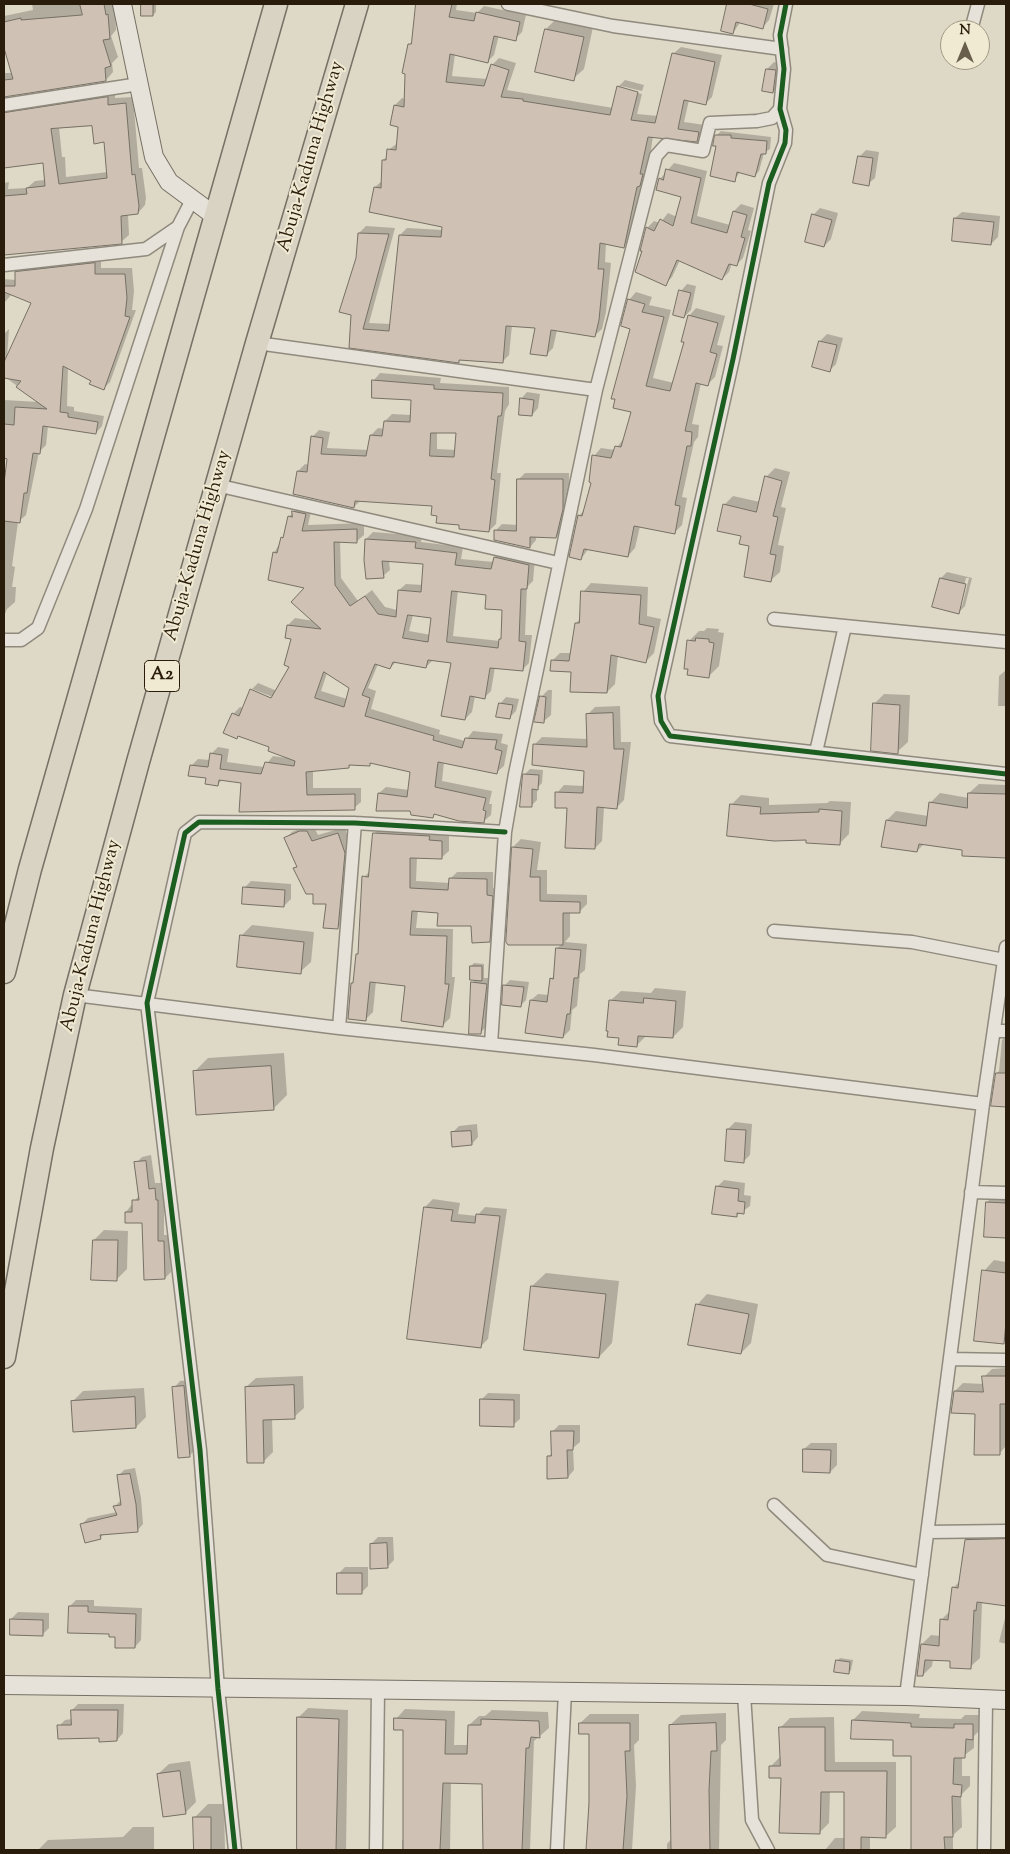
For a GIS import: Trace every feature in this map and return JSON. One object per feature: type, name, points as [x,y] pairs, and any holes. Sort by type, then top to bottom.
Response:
[{"type":"highway","points":[[4,972],[30,869],[276,4]]},
{"type":"highway","name":"Abuja-Kaduna Highway","points":[[4,1356],[42,1148],[75,995],[216,485],[357,4]]},
{"type":"street","points":[[122,4],[154,157],[169,182],[215,216]]},
{"type":"street","points":[[508,4],[613,26],[782,49]]},
{"type":"street","points":[[786,4],[780,35],[784,69],[780,109],[786,130],[784,143],[770,183],[658,696],[661,721],[670,736],[1006,774]]},
{"type":"street","points":[[974,20],[978,4]]},
{"type":"street","points":[[4,105],[139,84]]},
{"type":"street","points":[[491,1044],[505,832],[558,562],[596,390],[656,156],[666,145],[704,151],[710,124],[757,121],[772,118],[780,109]]},
{"type":"street","points":[[4,640],[21,640],[38,628],[86,509],[178,227],[192,200]]},
{"type":"street","points":[[4,264],[146,249],[178,227]]},
{"type":"street","points":[[257,342],[596,390]]},
{"type":"street","points":[[216,485],[558,562]]},
{"type":"street","points":[[774,619],[1006,642]]},
{"type":"street","points":[[816,752],[845,626]]},
{"type":"street","points":[[234,1850],[218,1689],[200,1450],[147,1003],[185,833],[199,822],[354,823],[505,832]]},
{"type":"street","points":[[339,1028],[354,823]]},
{"type":"street","points":[[774,931],[912,942],[1005,954],[1000,1031],[983,1104],[906,1696]]},
{"type":"street","points":[[75,995],[983,1104]]},
{"type":"street","points":[[972,1192],[1006,1193]]},
{"type":"street","points":[[950,1359],[1006,1360]]},
{"type":"street","points":[[774,1505],[827,1555],[922,1575]]},
{"type":"street","points":[[928,1532],[1006,1532]]},
{"type":"street","points":[[4,1685],[906,1696],[1006,1700]]},
{"type":"street","points":[[376,1850],[378,1689]]},
{"type":"street","points":[[557,1850],[565,1692]]},
{"type":"street","points":[[744,1694],[752,1820],[768,1850]]},
{"type":"street","points":[[984,1850],[986,1700]]},
{"type":"building","points":[[80,4],[104,4],[106,15],[108,14],[110,39],[103,40],[111,66],[105,68],[106,81],[4,97],[4,80],[13,79],[4,48],[4,22],[21,18],[21,20],[82,15]]},
{"type":"building","points":[[141,4],[153,4],[153,16],[141,16]]},
{"type":"building","points":[[416,4],[452,4],[449,17],[474,21],[476,12],[520,22],[516,41],[494,36],[488,63],[450,54],[446,82],[484,86],[491,64],[509,70],[501,97],[523,99],[523,101],[610,115],[617,86],[638,92],[631,120],[655,123],[672,53],[715,62],[706,105],[684,100],[678,129],[699,132],[697,142],[648,137],[640,174],[643,174],[640,186],[637,187],[624,248],[600,243],[598,269],[604,269],[599,320],[595,337],[551,330],[547,356],[530,354],[535,328],[506,326],[503,363],[459,360],[459,363],[349,348],[351,315],[339,312],[356,258],[358,233],[389,234],[363,329],[389,331],[399,235],[441,237],[442,227],[369,212],[374,187],[381,188],[382,160],[386,160],[387,149],[396,150],[398,127],[390,125],[394,105],[404,107],[405,74],[402,73],[408,44],[411,44]]},
{"type":"building","points":[[727,4],[749,4],[768,9],[763,29],[736,22],[733,34],[721,31]]},
{"type":"building","points":[[545,29],[584,37],[574,81],[535,72]]},
{"type":"building","points":[[766,69],[776,70],[773,93],[762,91]]},
{"type":"building","points":[[108,97],[108,105],[126,103],[132,175],[135,174],[139,206],[138,214],[121,216],[122,244],[4,255],[4,196],[27,194],[26,188],[45,186],[43,163],[4,168],[4,113]],"holes":[[[92,126],[94,144],[104,142],[107,178],[59,184],[51,129]]]},
{"type":"building","points":[[715,135],[731,135],[731,138],[767,141],[766,154],[761,154],[755,177],[737,172],[735,182],[710,176],[716,146],[713,146]]},
{"type":"building","points":[[858,156],[873,158],[869,186],[853,183]]},
{"type":"building","points":[[666,169],[701,178],[691,223],[727,233],[733,211],[747,215],[741,237],[745,238],[737,266],[729,264],[722,280],[677,260],[666,286],[635,272],[642,251],[640,251],[646,227],[654,231],[660,219],[673,226],[681,197],[656,190],[659,178],[663,180]]},
{"type":"building","points":[[812,214],[832,220],[824,247],[805,242]]},
{"type":"building","points":[[954,218],[994,222],[991,245],[952,241]]},
{"type":"building","points":[[95,263],[95,274],[125,274],[127,298],[125,316],[130,317],[104,390],[89,384],[91,381],[63,366],[60,412],[68,413],[68,417],[98,422],[96,434],[43,426],[40,454],[33,453],[27,493],[24,493],[20,523],[4,521],[4,483],[7,459],[4,458],[4,424],[14,425],[15,407],[47,409],[16,387],[21,381],[4,378],[4,362],[31,303],[4,292],[4,286],[15,286],[15,272]]},
{"type":"building","points":[[679,290],[691,293],[684,318],[673,315]]},
{"type":"building","points":[[628,299],[645,304],[642,312],[664,317],[646,386],[670,391],[684,342],[681,342],[688,315],[718,323],[710,352],[717,354],[708,386],[696,383],[685,431],[692,432],[691,446],[687,446],[675,505],[680,506],[675,534],[634,526],[628,557],[584,549],[581,560],[569,557],[578,515],[582,516],[591,483],[589,482],[592,455],[611,458],[615,446],[621,447],[631,412],[613,408],[615,399],[611,399],[630,329],[621,326]]},
{"type":"building","points":[[819,341],[837,345],[830,372],[812,367]]},
{"type":"building","points":[[372,380],[434,385],[434,389],[503,393],[502,412],[501,416],[498,416],[491,479],[495,480],[489,532],[459,529],[459,525],[436,523],[437,516],[431,515],[432,506],[355,501],[354,508],[293,494],[297,471],[307,472],[311,436],[323,438],[321,454],[366,456],[370,435],[382,436],[384,421],[410,422],[411,400],[372,398]],"holes":[[[431,433],[456,433],[454,457],[430,456]]]},
{"type":"building","points":[[520,398],[534,400],[532,416],[519,415]]},
{"type":"building","points":[[765,476],[782,481],[773,516],[778,517],[770,554],[776,555],[771,582],[744,577],[749,546],[739,544],[741,536],[717,531],[723,504],[756,512]]},
{"type":"building","points":[[517,479],[563,479],[563,509],[556,538],[530,537],[530,548],[494,540],[494,530],[516,531]]},
{"type":"building","points":[[292,511],[306,514],[302,531],[357,529],[357,543],[334,542],[335,585],[350,606],[365,596],[378,614],[396,617],[398,590],[421,592],[423,564],[382,561],[384,578],[366,579],[364,560],[365,539],[416,542],[415,548],[457,553],[455,565],[491,569],[494,557],[529,565],[527,589],[521,589],[519,641],[526,642],[523,671],[490,668],[485,699],[470,696],[465,720],[441,716],[451,663],[428,660],[426,668],[393,662],[390,669],[375,664],[362,695],[370,698],[365,716],[434,736],[433,740],[462,748],[465,738],[497,740],[495,749],[502,751],[497,774],[438,762],[435,787],[486,798],[483,810],[486,811],[484,823],[459,821],[434,814],[433,818],[411,815],[410,811],[376,811],[378,793],[407,797],[410,772],[370,763],[370,766],[349,765],[349,768],[306,772],[307,795],[355,794],[355,810],[239,812],[241,783],[219,780],[218,786],[205,784],[206,778],[188,776],[190,765],[208,767],[210,753],[222,755],[220,769],[261,774],[265,762],[294,766],[295,761],[268,751],[269,747],[238,736],[237,739],[223,733],[232,713],[239,716],[250,689],[271,698],[289,667],[284,665],[291,639],[285,638],[287,625],[321,629],[291,602],[304,588],[268,580],[273,552],[277,553],[288,516],[292,517]],"holes":[[[452,591],[486,595],[485,609],[502,610],[501,639],[499,639],[498,648],[447,642]],[[408,615],[431,618],[428,642],[403,638]],[[324,672],[349,688],[344,707],[315,698]]]},
{"type":"building","points":[[940,578],[966,584],[959,614],[932,607]]},
{"type":"building","points":[[581,591],[641,595],[639,624],[654,627],[646,663],[611,655],[607,693],[570,692],[571,672],[550,671],[551,660],[569,661],[575,623],[579,623]]},
{"type":"building","points":[[696,638],[709,639],[709,642],[714,643],[709,678],[687,675],[688,669],[684,669],[687,640],[695,641]]},
{"type":"building","points":[[540,696],[546,697],[544,723],[534,722]]},
{"type":"building","points":[[499,703],[513,705],[510,719],[496,717]]},
{"type":"building","points":[[873,703],[900,705],[898,754],[871,751]]},
{"type":"building","points":[[613,713],[614,749],[624,749],[617,809],[597,807],[595,849],[565,848],[567,808],[555,808],[555,792],[583,793],[584,771],[532,765],[533,744],[587,747],[586,714]]},
{"type":"building","points":[[523,774],[539,775],[538,790],[532,789],[532,807],[520,807]]},
{"type":"building","points":[[968,793],[1006,794],[1006,858],[962,856],[962,850],[919,844],[917,852],[881,847],[886,820],[926,826],[929,802],[967,808]]},
{"type":"building","points":[[730,804],[761,807],[760,814],[819,812],[819,809],[842,811],[840,845],[806,843],[806,840],[774,841],[727,836]]},
{"type":"building","points":[[300,831],[307,831],[312,841],[338,833],[345,853],[338,929],[323,928],[326,904],[313,904],[313,894],[306,894],[293,868],[297,867],[284,838]]},
{"type":"building","points":[[373,833],[430,836],[429,840],[442,841],[442,859],[410,858],[410,888],[448,890],[449,878],[487,879],[487,895],[493,896],[490,942],[472,943],[471,926],[437,926],[438,913],[412,911],[410,935],[447,936],[445,984],[449,984],[443,1027],[401,1021],[405,986],[370,982],[366,1021],[348,1019],[351,983],[353,983],[356,954],[358,954],[362,876],[368,877]]},
{"type":"building","points":[[512,847],[533,849],[530,877],[540,877],[540,901],[580,902],[580,913],[563,913],[563,945],[508,945],[506,942]]},
{"type":"building","points":[[243,887],[285,890],[284,907],[242,904]]},
{"type":"building","points":[[240,935],[304,942],[301,974],[237,967]]},
{"type":"building","points":[[556,948],[581,950],[578,978],[574,978],[570,1014],[567,1014],[563,1038],[525,1033],[530,1000],[547,1002],[550,978],[553,979]]},
{"type":"building","points":[[470,966],[482,966],[482,981],[470,980]]},
{"type":"building","points":[[471,982],[487,984],[481,1034],[469,1034]]},
{"type":"building","points":[[503,985],[524,987],[521,1007],[502,1005]]},
{"type":"building","points":[[644,998],[676,1001],[673,1038],[638,1036],[637,1047],[618,1045],[619,1038],[607,1037],[609,1000],[643,1003]]},
{"type":"building","points":[[271,1066],[274,1110],[196,1115],[193,1071]]},
{"type":"building","points":[[996,1073],[1006,1073],[1006,1107],[991,1106]]},
{"type":"building","points":[[727,1129],[746,1130],[744,1163],[725,1161]]},
{"type":"building","points":[[471,1131],[472,1145],[452,1147],[451,1132]]},
{"type":"building","points":[[146,1161],[149,1189],[155,1188],[156,1200],[158,1200],[158,1241],[164,1241],[165,1279],[144,1280],[142,1223],[125,1223],[125,1212],[132,1212],[132,1200],[139,1200],[134,1162]]},
{"type":"building","points":[[716,1186],[739,1189],[738,1201],[745,1202],[744,1214],[737,1213],[737,1217],[712,1214]]},
{"type":"building","points":[[986,1202],[1006,1203],[1006,1238],[984,1237]]},
{"type":"building","points":[[424,1207],[453,1210],[451,1221],[475,1223],[476,1214],[500,1216],[481,1348],[407,1339]]},
{"type":"building","points":[[93,1240],[118,1240],[117,1281],[91,1280]]},
{"type":"building","points":[[982,1270],[1006,1273],[1004,1344],[974,1341]]},
{"type":"building","points":[[531,1286],[606,1294],[599,1358],[524,1350]]},
{"type":"building","points":[[696,1304],[749,1314],[741,1354],[688,1345]]},
{"type":"building","points":[[982,1376],[1006,1376],[1006,1404],[1000,1404],[1000,1455],[974,1455],[975,1414],[951,1413],[954,1391],[983,1392]]},
{"type":"building","points":[[294,1385],[295,1419],[263,1420],[264,1463],[247,1463],[245,1387]]},
{"type":"building","points":[[184,1386],[190,1457],[178,1458],[172,1387]]},
{"type":"building","points":[[135,1397],[136,1428],[73,1432],[71,1401]]},
{"type":"building","points":[[480,1399],[514,1400],[514,1427],[480,1426]]},
{"type":"building","points":[[551,1431],[574,1431],[573,1450],[567,1450],[568,1478],[547,1479],[547,1456],[551,1456]]},
{"type":"building","points":[[803,1449],[831,1450],[830,1473],[803,1472]]},
{"type":"building","points":[[130,1474],[136,1504],[138,1532],[100,1535],[101,1539],[85,1543],[80,1524],[117,1515],[113,1506],[121,1505],[117,1475]]},
{"type":"building","points":[[1006,1539],[1006,1606],[977,1602],[976,1611],[974,1610],[971,1669],[950,1668],[950,1661],[925,1660],[923,1676],[917,1676],[921,1644],[939,1646],[940,1619],[948,1620],[952,1587],[958,1588],[965,1540]]},
{"type":"building","points":[[387,1543],[388,1568],[370,1569],[370,1544]]},
{"type":"building","points":[[337,1573],[362,1573],[362,1594],[337,1594]]},
{"type":"building","points":[[69,1606],[88,1606],[88,1612],[136,1614],[135,1648],[115,1648],[115,1637],[109,1637],[109,1634],[68,1633]]},
{"type":"building","points":[[10,1619],[43,1620],[43,1636],[10,1635]]},
{"type":"building","points":[[836,1660],[850,1662],[849,1674],[834,1672]]},
{"type":"building","points":[[71,1710],[118,1710],[117,1741],[99,1742],[99,1738],[58,1739],[57,1725],[71,1725]]},
{"type":"building","points":[[297,1717],[339,1719],[336,1850],[297,1850]]},
{"type":"building","points":[[394,1718],[446,1720],[445,1754],[467,1754],[468,1725],[481,1725],[481,1719],[539,1721],[540,1738],[531,1737],[529,1748],[526,1748],[522,1850],[483,1850],[482,1784],[443,1783],[440,1850],[403,1850],[403,1730],[394,1730]]},
{"type":"building","points":[[852,1720],[911,1723],[911,1727],[954,1728],[954,1724],[973,1724],[973,1740],[966,1739],[965,1758],[954,1758],[953,1784],[962,1785],[961,1797],[952,1796],[953,1837],[944,1837],[945,1850],[911,1850],[911,1756],[893,1756],[893,1740],[851,1739]]},
{"type":"building","points":[[579,1723],[630,1723],[630,1751],[625,1751],[627,1796],[623,1850],[586,1850],[589,1803],[589,1734],[579,1734]]},
{"type":"building","points":[[716,1723],[717,1751],[711,1751],[709,1790],[710,1850],[671,1850],[669,1725]]},
{"type":"building","points":[[779,1727],[825,1727],[825,1771],[887,1771],[886,1838],[861,1837],[861,1850],[844,1850],[844,1792],[821,1792],[820,1834],[779,1833],[781,1778],[769,1778],[769,1766],[780,1766]]},
{"type":"building","points":[[180,1771],[186,1814],[163,1817],[157,1774]]},
{"type":"building","points":[[193,1817],[211,1817],[211,1850],[194,1850]]},
{"type":"cycle path","points":[[786,4],[780,35],[784,69],[780,109],[786,130],[785,143],[769,183],[733,359],[658,696],[661,721],[670,736],[1006,774]]},
{"type":"cycle path","points":[[235,1850],[218,1689],[200,1450],[147,1003],[185,833],[199,822],[355,823],[505,832]]}]
